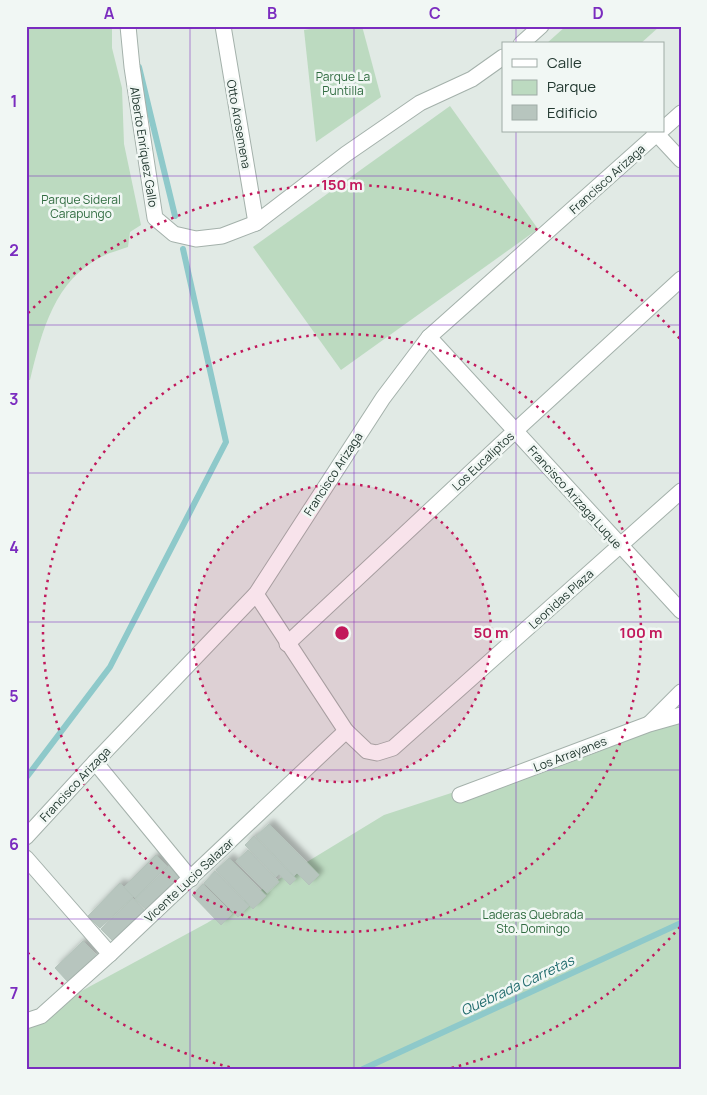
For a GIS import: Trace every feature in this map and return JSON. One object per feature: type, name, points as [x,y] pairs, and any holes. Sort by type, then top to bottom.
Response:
[{"type":"street","name":"Alberto Enríquez Gallo","points":[[128,26],[132,67],[155,218],[174,234],[196,239],[222,236],[256,223],[346,154],[420,103],[472,79],[502,58]]},
{"type":"street","name":"Otto Arosemena","points":[[223,26],[256,223]]},
{"type":"street","points":[[522,42],[541,26]]},
{"type":"street","name":"Francisco Arizaga","points":[[664,127],[681,113]]},
{"type":"street","name":"Francisco Arizaga","points":[[26,837],[256,594],[382,398],[429,337],[658,132]]},
{"type":"street","points":[[660,132],[681,160]]},
{"type":"street","name":"Los Eucaliptos","points":[[287,644],[681,279]]},
{"type":"street","name":"Francisco Arizaga Luque","points":[[429,337],[681,611]]},
{"type":"street","name":"Leonidas Plaza","points":[[346,731],[366,751],[377,753],[393,748],[681,491]]},
{"type":"street","points":[[256,594],[287,644],[346,731]]},
{"type":"street","points":[[649,724],[681,692]]},
{"type":"street","name":"Los Arrayanes","points":[[460,795],[649,724],[681,715]]},
{"type":"street","name":"Vicente Lucio Salazar","points":[[26,1021],[41,1016],[110,954],[191,880],[346,731]]},
{"type":"street","points":[[95,762],[191,880]]},
{"type":"street","points":[[26,858],[110,954]]},
{"type":"green space","name":"Parque Sideral Carapungo","points":[[26,26],[112,26],[112,48],[122,88],[124,144],[141,225],[130,232],[128,247],[106,255],[86,266],[62,293],[45,326],[30,380],[26,380]]},
{"type":"green space","name":"Parque La Puntilla","points":[[330,26],[362,26],[381,97],[316,142],[304,30]]},
{"type":"green space","points":[[566,26],[660,26],[642,42],[548,42]]},
{"type":"green space","points":[[450,106],[538,229],[341,370],[253,247]]},
{"type":"green space","name":"Laderas Quebrada Sto. Domingo","points":[[681,713],[681,1069],[26,1069],[26,1021],[207,923],[384,815],[586,749]]},
{"type":"building","points":[[269,824],[319,875],[309,885],[297,873],[294,876],[256,836]]},
{"type":"building","points":[[254,836],[296,879],[290,885],[279,874],[276,877],[245,845]]},
{"type":"building","points":[[248,850],[279,882],[267,893],[236,861]]},
{"type":"building","points":[[156,855],[167,866],[135,898],[124,887]]},
{"type":"building","points":[[229,858],[266,896],[253,909],[216,870]]},
{"type":"building","points":[[169,866],[183,881],[147,910],[135,899]]},
{"type":"building","points":[[215,871],[249,906],[238,917],[204,883]]},
{"type":"building","points":[[120,883],[133,897],[100,928],[88,916]]},
{"type":"building","points":[[203,884],[232,914],[221,925],[192,895]]},
{"type":"building","points":[[133,898],[145,911],[114,942],[101,929]]},
{"type":"building","points":[[83,941],[97,956],[69,983],[55,968]]},
{"type":"waterway","points":[[139,67],[175,216]]},
{"type":"waterway","points":[[26,778],[110,667],[226,442],[183,249]]},
{"type":"waterway","name":"Quebrada Carretas","points":[[363,1069],[681,923]]}]
